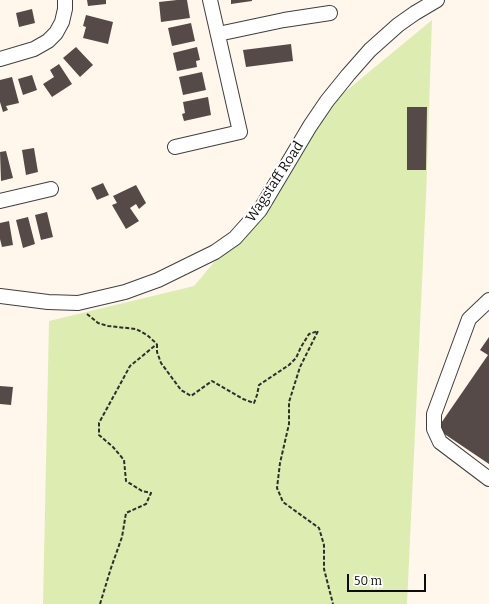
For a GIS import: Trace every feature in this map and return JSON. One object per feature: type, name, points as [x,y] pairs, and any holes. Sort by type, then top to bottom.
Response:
[{"type":"street","points":[[0,59],[34,49],[48,41],[56,33],[62,22],[65,9],[65,0]]},
{"type":"street","points":[[175,147],[240,132],[210,0]]},
{"type":"street","name":"Wagstaff Road","points":[[0,296],[48,302],[78,303],[125,292],[158,280],[215,252],[235,238],[260,210],[314,120],[348,75],[370,50],[398,25],[428,2]]},
{"type":"street","points":[[218,34],[284,20],[330,13]]},
{"type":"street","points":[[0,201],[51,189]]},
{"type":"street","points":[[489,300],[469,319],[434,414],[434,429],[440,442],[489,479]]},
{"type":"path","points":[[78,303],[87,314],[98,323],[136,330],[147,335],[157,344],[157,352],[161,363],[181,390],[191,396],[212,380],[224,389],[254,403],[259,385],[289,365],[296,358],[300,347],[309,334],[318,331],[300,367],[289,402],[289,424],[276,488],[283,502],[319,528],[324,545],[324,569],[333,604]]},
{"type":"path","points":[[100,604],[122,537],[126,513],[146,504],[151,494],[142,491],[126,481],[124,460],[113,447],[99,435],[98,423],[130,366],[157,344]]},
{"type":"green space","points":[[432,20],[426,197],[407,604],[43,604],[49,321],[194,286],[270,196],[329,105]]},
{"type":"building","points":[[87,0],[106,0],[106,4],[88,6]]},
{"type":"building","points":[[187,0],[190,18],[161,22],[159,2]]},
{"type":"building","points":[[231,0],[252,0],[252,1],[231,4]]},
{"type":"building","points":[[32,9],[35,23],[19,27],[16,13]]},
{"type":"building","points":[[86,15],[113,22],[108,44],[83,38],[86,27],[83,26]]},
{"type":"building","points":[[191,23],[195,41],[172,46],[168,28]]},
{"type":"building","points":[[291,44],[293,61],[246,67],[243,50]]},
{"type":"building","points":[[76,47],[93,65],[80,77],[63,58]]},
{"type":"building","points":[[197,47],[200,60],[196,61],[197,67],[177,71],[173,53]]},
{"type":"building","points":[[59,64],[72,84],[52,97],[43,84],[54,77],[50,70]]},
{"type":"building","points":[[202,72],[206,90],[183,95],[179,77]]},
{"type":"building","points":[[32,75],[37,90],[23,95],[18,79]]},
{"type":"building","points":[[12,77],[19,103],[6,106],[8,110],[3,112],[0,102],[0,80]]},
{"type":"building","points":[[208,97],[211,115],[184,121],[182,114],[185,113],[183,102]]},
{"type":"building","points":[[407,107],[427,107],[426,170],[407,170]]},
{"type":"building","points":[[34,148],[38,172],[26,175],[22,150]]},
{"type":"building","points":[[6,151],[13,178],[1,181],[0,152]]},
{"type":"building","points":[[103,183],[109,195],[97,200],[91,188]]},
{"type":"building","points":[[136,185],[146,203],[139,209],[136,204],[130,208],[139,221],[126,229],[112,205],[117,203],[113,196]]},
{"type":"building","points":[[47,212],[53,237],[41,240],[35,215]]},
{"type":"building","points":[[28,217],[35,244],[23,248],[16,220]]},
{"type":"building","points":[[9,221],[13,245],[2,247],[0,239],[0,223]]},
{"type":"building","points":[[489,337],[489,464],[437,429],[488,355],[480,350]]},
{"type":"building","points":[[0,386],[13,387],[11,405],[0,404]]}]
